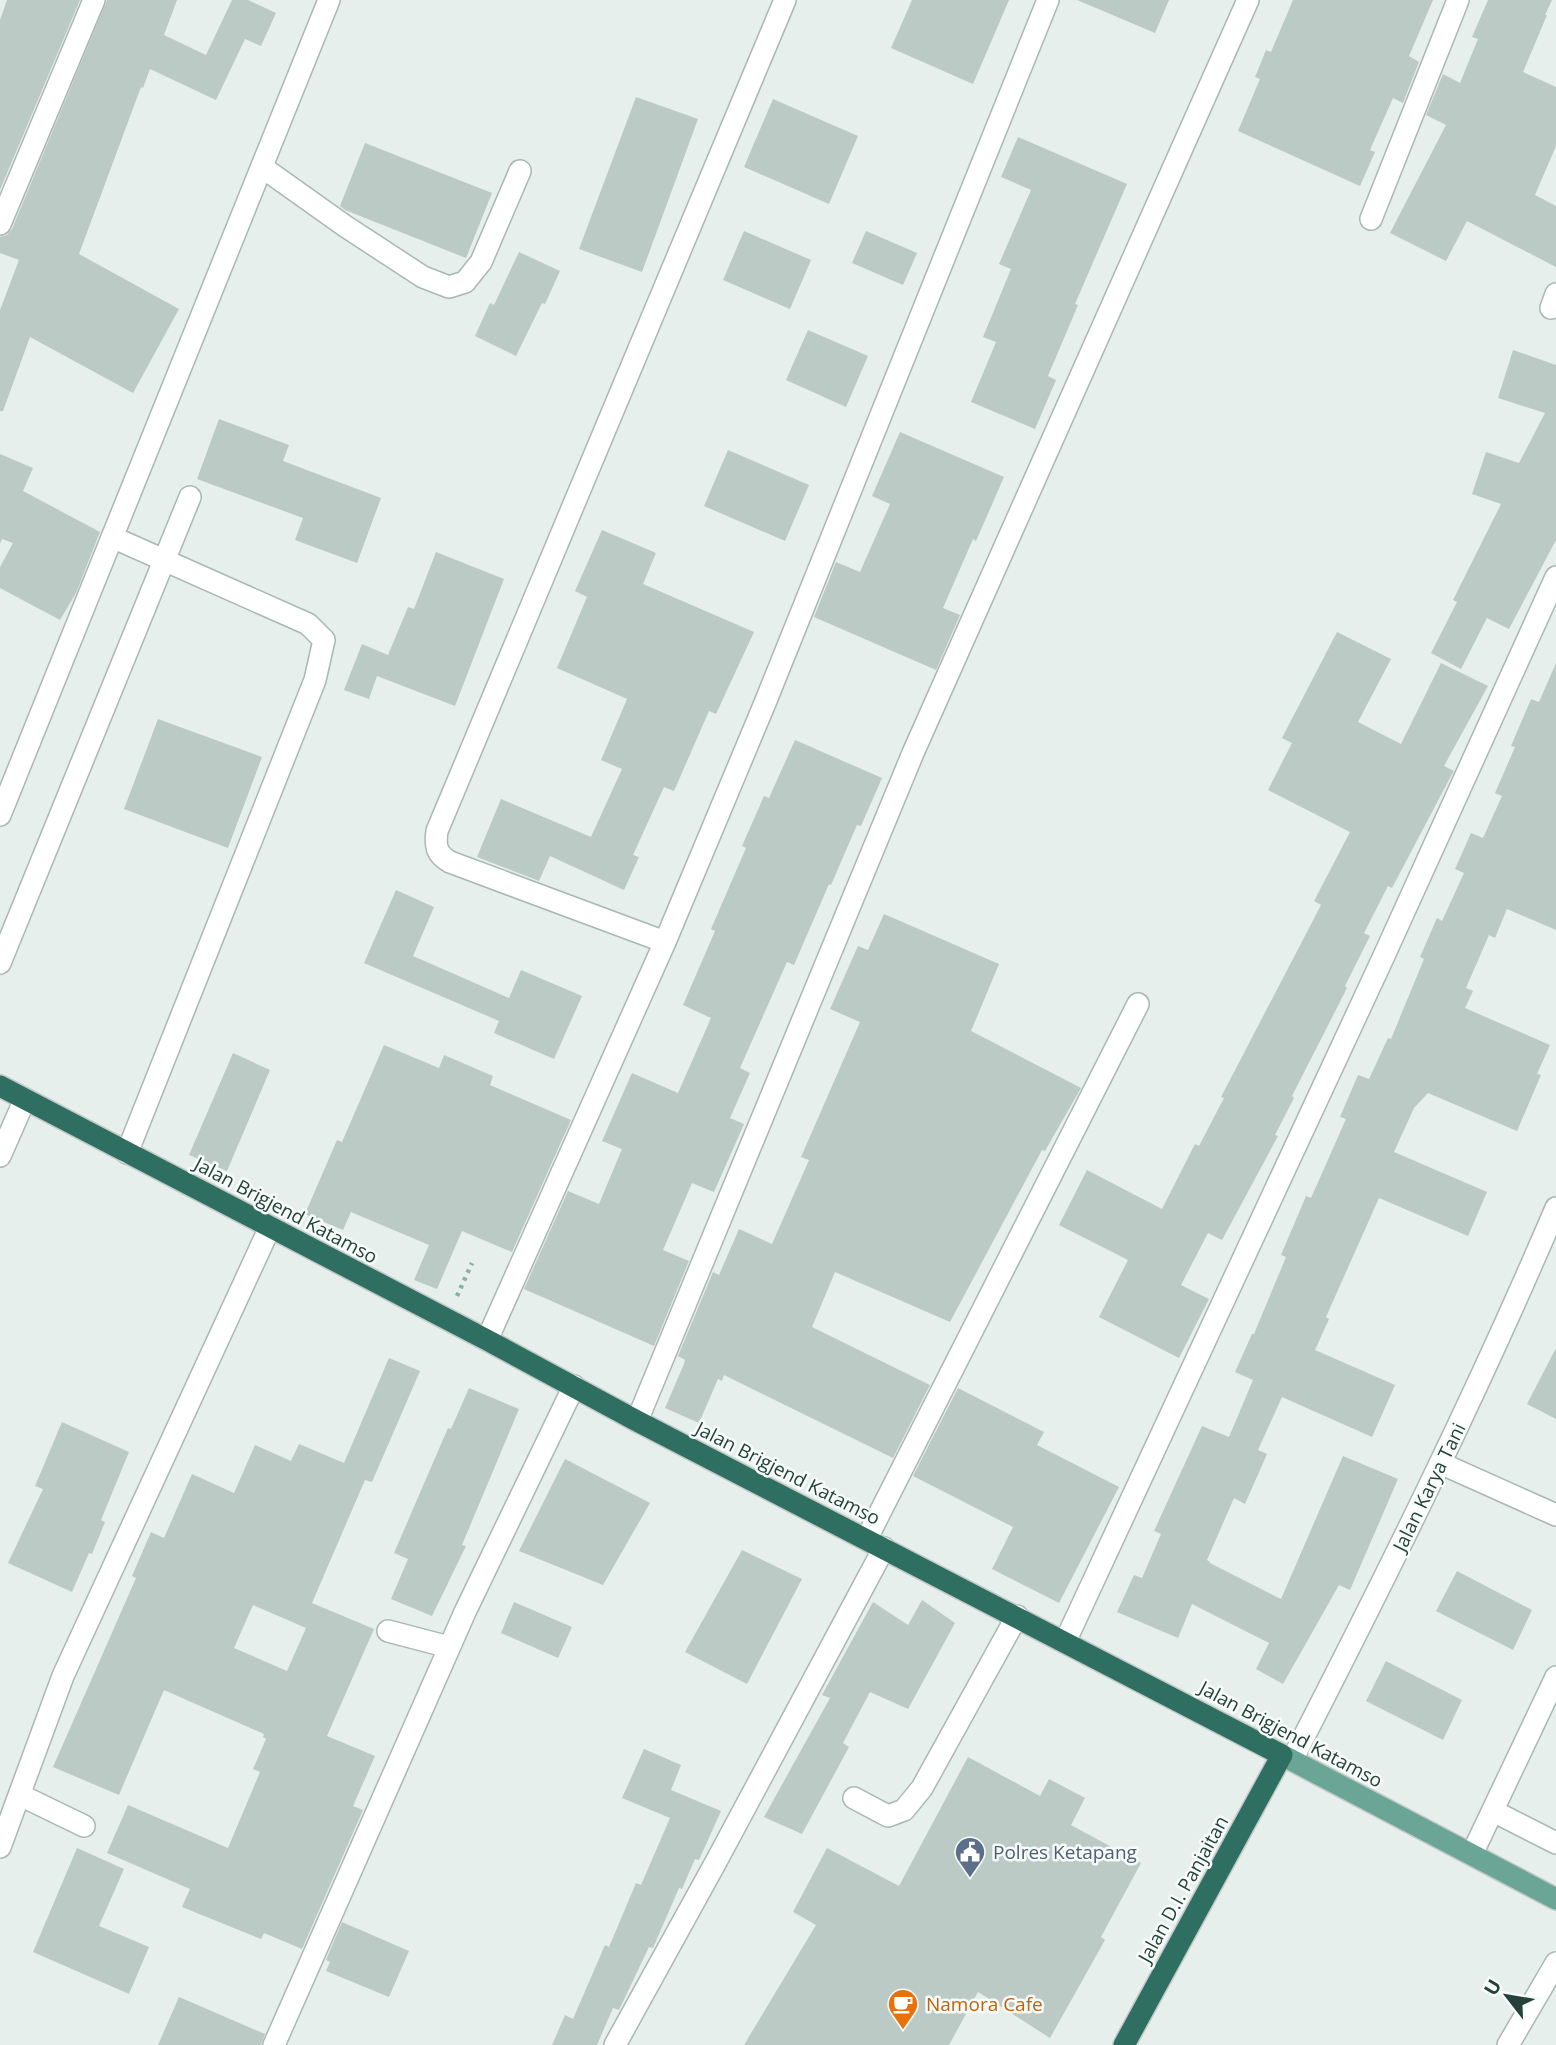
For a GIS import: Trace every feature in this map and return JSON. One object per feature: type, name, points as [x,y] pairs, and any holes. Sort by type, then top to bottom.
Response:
[{"type":"highway","name":"Jalan Brigjend Katamso","points":[[0,1086],[1287,1758]]},
{"type":"highway","name":"Jalan D.I. Panjaitan","points":[[1124,2045],[1287,1758]]},
{"type":"main road","name":"Jalan Brigjend Katamso","points":[[1287,1758],[1556,1899]]},
{"type":"street","points":[[0,224],[94,0]]},
{"type":"street","points":[[0,814],[329,0]]},
{"type":"street","points":[[665,942],[450,862],[438,852],[437,831],[785,0]]},
{"type":"street","points":[[487,1340],[665,942],[770,690],[1048,0]]},
{"type":"street","points":[[638,1421],[913,753],[1248,0]]},
{"type":"street","points":[[1371,219],[1458,0]]},
{"type":"street","points":[[262,167],[423,277],[449,287],[465,282],[481,262],[520,170]]},
{"type":"street","points":[[0,963],[190,497]]},
{"type":"street","points":[[112,537],[308,624],[324,640],[315,680],[127,1153]]},
{"type":"street","points":[[1065,1642],[1383,958],[1556,577]]},
{"type":"street","points":[[615,2045],[717,1860],[1138,1004]]},
{"type":"street","points":[[0,1156],[25,1100]]},
{"type":"street","name":"Jalan Karya Tani","points":[[1287,1758],[1378,1594],[1515,1303],[1556,1208]]},
{"type":"street","points":[[0,1847],[63,1676],[270,1227]]},
{"type":"street","points":[[274,2045],[449,1647],[574,1386]]},
{"type":"street","points":[[1440,1463],[1556,1515]]},
{"type":"street","points":[[854,1798],[888,1816],[904,1810],[922,1788],[1017,1616]]},
{"type":"street","points":[[388,1631],[449,1647]]},
{"type":"street","points":[[1472,1854],[1556,1677]]},
{"type":"street","points":[[20,1795],[85,1826]]},
{"type":"street","points":[[1493,1811],[1556,1843]]},
{"type":"street","points":[[1508,2045],[1556,1963]]},
{"type":"path","points":[[446,1319],[472,1263]]},
{"type":"building","points":[[7,0],[80,0],[0,190],[0,20]]},
{"type":"building","points":[[107,0],[177,0],[164,35],[206,55],[232,0],[248,0],[276,13],[261,46],[245,39],[216,100],[150,69],[143,88],[141,87],[79,254],[179,309],[133,393],[30,337],[3,411],[0,411],[0,310],[19,260],[0,253],[0,237],[7,235],[12,229]]},
{"type":"building","points":[[912,0],[1009,0],[973,84],[891,48]]},
{"type":"building","points":[[1077,0],[1169,0],[1155,33]]},
{"type":"building","points":[[1293,0],[1433,0],[1409,56],[1419,62],[1403,103],[1393,98],[1370,150],[1375,152],[1360,186],[1238,131],[1260,79],[1255,77],[1266,50],[1271,52]]},
{"type":"building","points":[[1488,0],[1552,0],[1523,72],[1556,87],[1556,146],[1535,195],[1556,206],[1556,267],[1467,221],[1446,261],[1390,233],[1446,125],[1426,115],[1443,74],[1460,83],[1478,39],[1472,37]]},
{"type":"building","points":[[636,97],[698,119],[642,272],[579,249]]},
{"type":"building","points":[[773,99],[858,136],[829,204],[744,167]]},
{"type":"building","points":[[1018,137],[1127,184],[1075,304],[1078,305],[1048,376],[1056,380],[1035,429],[971,402],[996,342],[983,337],[1011,269],[999,264],[1031,190],[1001,177]]},
{"type":"building","points":[[365,143],[492,193],[466,258],[340,206]]},
{"type":"building","points":[[744,231],[811,260],[790,309],[723,280]]},
{"type":"building","points":[[866,231],[917,253],[903,285],[852,263]]},
{"type":"building","points":[[519,252],[560,271],[516,356],[475,336],[490,303],[494,305]]},
{"type":"building","points":[[808,330],[868,356],[846,407],[786,380]]},
{"type":"building","points":[[1513,350],[1556,365],[1556,540],[1509,629],[1487,618],[1461,669],[1431,653],[1457,602],[1453,600],[1501,504],[1472,494],[1486,452],[1519,463],[1545,413],[1498,398]]},
{"type":"building","points":[[219,419],[289,445],[283,461],[381,498],[357,563],[295,540],[303,518],[197,479]]},
{"type":"building","points":[[900,432],[1004,477],[943,608],[960,615],[936,670],[814,617],[836,562],[860,572],[890,504],[872,496]]},
{"type":"building","points":[[728,450],[809,485],[785,541],[704,506]]},
{"type":"building","points":[[0,454],[33,468],[23,491],[100,532],[76,593],[60,620],[0,588],[0,567],[13,543],[2,539],[0,544]]},
{"type":"building","points":[[602,530],[656,553],[643,584],[754,632],[716,714],[709,711],[674,791],[664,787],[633,855],[639,857],[624,890],[550,856],[539,881],[477,857],[501,799],[591,837],[622,769],[601,760],[627,699],[557,668],[587,597],[575,591]]},
{"type":"building","points":[[436,552],[504,579],[455,706],[377,676],[369,699],[344,690],[362,644],[388,655],[408,607],[414,609]]},
{"type":"building","points":[[1337,632],[1391,659],[1358,722],[1401,744],[1441,663],[1488,686],[1444,766],[1454,771],[1392,888],[1388,886],[1364,933],[1370,936],[1345,986],[1347,988],[1292,1096],[1294,1098],[1275,1135],[1278,1136],[1222,1240],[1208,1233],[1181,1285],[1209,1299],[1179,1358],[1099,1317],[1128,1260],[1059,1225],[1087,1170],[1162,1209],[1195,1144],[1199,1146],[1224,1098],[1221,1097],[1321,905],[1314,901],[1350,832],[1268,790],[1292,743],[1282,738]]},
{"type":"building","points":[[1556,663],[1556,930],[1507,909],[1495,938],[1489,935],[1466,988],[1473,991],[1465,1008],[1550,1045],[1537,1074],[1541,1075],[1517,1131],[1428,1093],[1414,1108],[1394,1152],[1487,1192],[1468,1236],[1379,1198],[1326,1317],[1329,1319],[1315,1350],[1395,1385],[1372,1437],[1282,1397],[1258,1450],[1267,1454],[1245,1504],[1234,1498],[1207,1560],[1281,1599],[1343,1456],[1398,1479],[1350,1590],[1339,1585],[1283,1684],[1256,1669],[1269,1643],[1192,1604],[1178,1638],[1117,1612],[1134,1575],[1142,1578],[1161,1534],[1154,1531],[1202,1426],[1229,1437],[1253,1380],[1235,1372],[1286,1257],[1281,1255],[1306,1196],[1311,1198],[1346,1119],[1340,1117],[1358,1075],[1369,1079],[1388,1038],[1391,1039],[1424,959],[1420,957],[1437,918],[1442,921],[1464,873],[1455,869],[1471,833],[1483,838],[1502,796],[1495,793],[1515,747],[1511,746],[1531,699],[1539,702]]},
{"type":"building","points":[[158,719],[262,757],[228,848],[124,809]]},
{"type":"building","points":[[795,740],[882,778],[861,826],[857,825],[831,885],[829,884],[794,965],[787,962],[740,1068],[750,1073],[730,1118],[744,1124],[714,1192],[692,1183],[663,1250],[689,1261],[654,1346],[524,1289],[568,1191],[599,1204],[622,1149],[602,1141],[632,1073],[678,1093],[711,1018],[683,1005],[715,931],[711,929],[746,848],[742,846],[764,796],[769,798]]},
{"type":"building","points":[[396,890],[434,907],[413,956],[509,998],[521,970],[582,996],[554,1059],[494,1033],[499,1021],[364,963]]},
{"type":"building","points":[[884,914],[999,964],[971,1031],[1081,1088],[1045,1151],[1042,1150],[950,1322],[835,1272],[812,1327],[930,1385],[893,1458],[724,1375],[722,1381],[718,1379],[699,1423],[665,1408],[685,1360],[678,1356],[713,1272],[719,1275],[739,1229],[772,1244],[809,1160],[801,1157],[860,1022],[830,1009],[858,946],[868,950]]},
{"type":"building","points":[[384,1045],[439,1068],[444,1055],[493,1076],[490,1085],[571,1120],[512,1252],[462,1231],[437,1289],[414,1280],[429,1245],[351,1212],[343,1230],[305,1214],[337,1140],[342,1142]]},
{"type":"building","points":[[233,1053],[270,1070],[227,1171],[189,1155]]},
{"type":"building","points":[[1556,1348],[1556,1419],[1527,1404]]},
{"type":"building","points":[[389,1358],[420,1371],[372,1482],[365,1480],[312,1603],[374,1629],[327,1736],[375,1756],[353,1806],[363,1810],[302,1949],[264,1933],[261,1939],[182,1907],[190,1889],[107,1853],[128,1805],[228,1848],[260,1772],[253,1769],[266,1739],[264,1734],[164,1690],[119,1795],[53,1767],[136,1578],[132,1576],[151,1532],[164,1538],[192,1474],[234,1493],[255,1445],[291,1461],[299,1444],[344,1463]],"holes":[[[253,1605],[306,1628],[287,1671],[234,1648]]]},
{"type":"building","points":[[469,1388],[519,1409],[462,1545],[466,1546],[432,1616],[391,1599],[408,1559],[394,1553],[448,1428],[451,1429]]},
{"type":"building","points":[[958,1388],[1044,1432],[1037,1445],[1119,1487],[1059,1603],[992,1569],[1013,1527],[913,1476]]},
{"type":"building","points":[[62,1422],[129,1452],[101,1520],[105,1522],[92,1554],[89,1553],[72,1592],[8,1563],[43,1489],[35,1486]]},
{"type":"building","points":[[565,1459],[650,1503],[603,1585],[519,1551]]},
{"type":"building","points":[[742,1550],[802,1579],[747,1684],[685,1652]]},
{"type":"building","points":[[1457,1571],[1532,1610],[1513,1650],[1436,1611]]},
{"type":"building","points":[[922,1600],[955,1623],[908,1709],[870,1692],[843,1743],[849,1747],[802,1834],[764,1817],[830,1698],[822,1695],[873,1602],[908,1625]]},
{"type":"building","points":[[514,1602],[572,1627],[558,1658],[501,1633]]},
{"type":"building","points":[[1386,1661],[1462,1700],[1443,1740],[1366,1701]]},
{"type":"building","points":[[644,1749],[681,1765],[671,1790],[721,1811],[699,1860],[695,1859],[682,1889],[679,1888],[653,1948],[649,1947],[619,2010],[613,2008],[597,2045],[552,2045],[565,2015],[573,2019],[605,1945],[609,1947],[636,1883],[641,1885],[670,1818],[622,1798]]},
{"type":"building","points":[[968,1757],[1040,1796],[1049,1779],[1085,1798],[1071,1825],[1141,1863],[1101,1937],[1105,1940],[1050,2038],[978,1992],[949,2045],[744,2045],[816,1925],[793,1912],[827,1848],[899,1886]]},
{"type":"building","points":[[77,1848],[124,1869],[99,1926],[149,1947],[129,1994],[33,1952]]},
{"type":"building","points":[[342,1922],[409,1951],[389,1997],[326,1971],[330,1962],[326,1960]]},
{"type":"building","points":[[179,1997],[265,2034],[261,2045],[158,2045]]},
{"type":"place","name":"Polres Ketapang","points":[[970,1879]]},
{"type":"place","name":"Namora Cafe","points":[[903,2031]]}]
